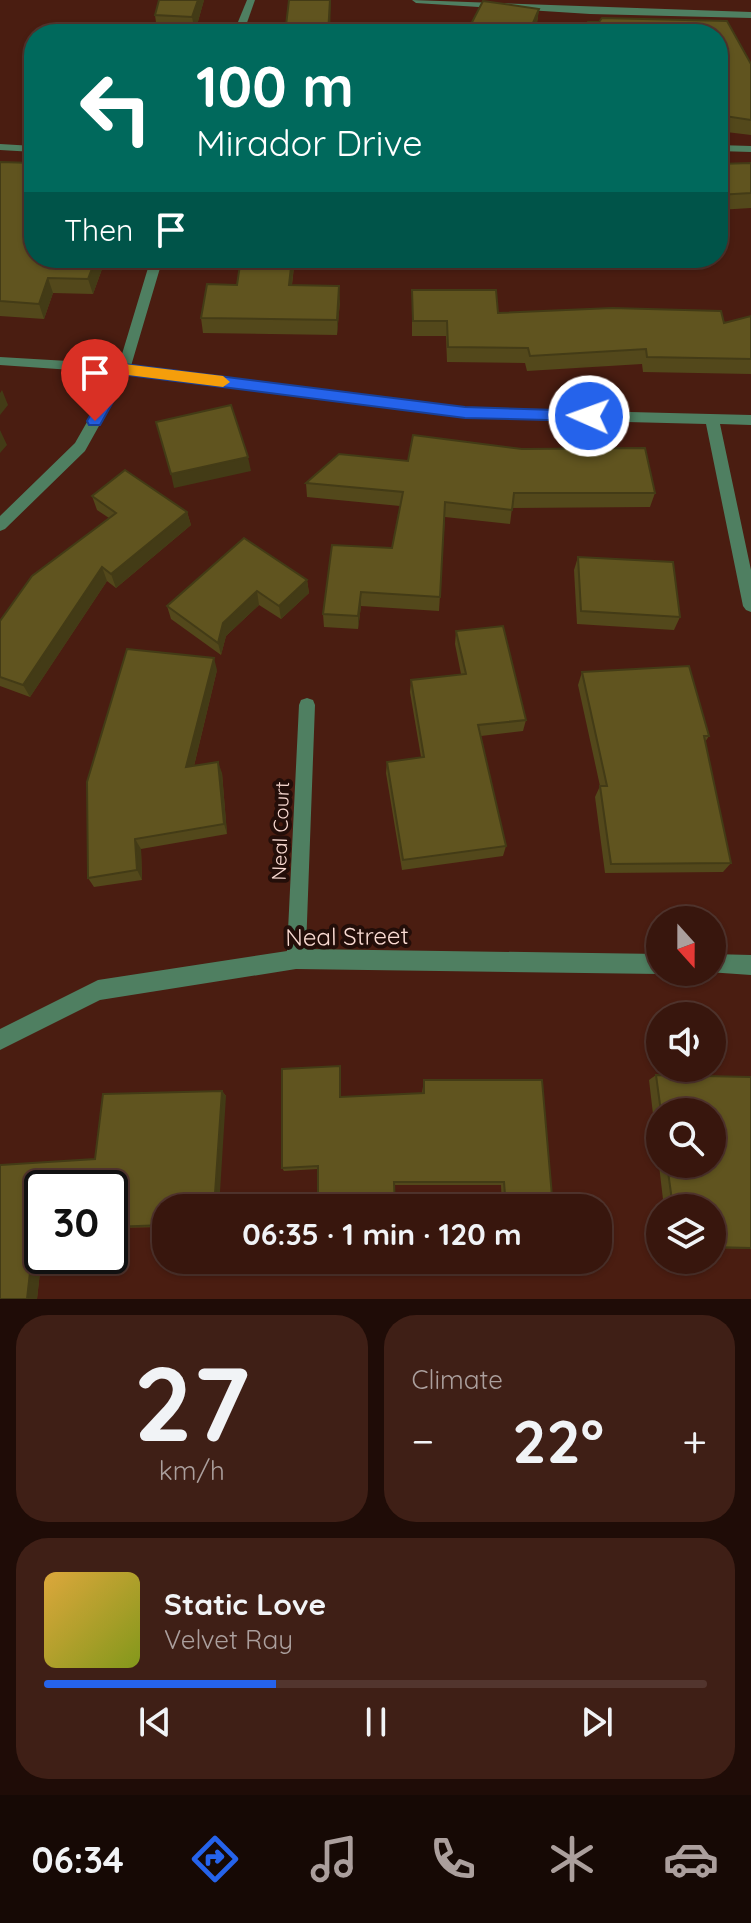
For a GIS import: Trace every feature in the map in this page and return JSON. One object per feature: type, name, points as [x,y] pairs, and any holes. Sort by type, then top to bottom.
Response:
[{"type":"street","points":[[242,24],[251,0]]},
{"type":"street","points":[[416,0],[590,11],[751,15]]},
{"type":"street","points":[[590,11],[591,23]]},
{"type":"street","points":[[0,147],[24,148]]},
{"type":"street","points":[[728,148],[751,149]]},
{"type":"street","points":[[0,525],[80,447],[124,369],[154,268]]},
{"type":"street","points":[[0,361],[124,369],[465,413],[751,420]]},
{"type":"street","points":[[712,419],[751,606]]},
{"type":"street","name":"Neal Court","points":[[296,959],[307,705]]},
{"type":"street","name":"Neal Street","points":[[0,1040],[98,990],[296,959],[646,964]]},
{"type":"street","points":[[726,964],[751,965]]},
{"type":"building","points":[[159,0],[198,0],[192,17],[155,15]]},
{"type":"building","points":[[289,0],[330,0],[329,24],[286,24]]},
{"type":"building","points":[[483,1],[539,9],[533,23],[542,24],[471,24]]},
{"type":"building","points":[[602,18],[727,21],[751,64],[751,120],[728,117],[728,24],[588,24],[599,22]]},
{"type":"building","points":[[0,162],[24,163],[24,268],[92,268],[88,279],[48,278],[39,304],[0,301]]},
{"type":"building","points":[[751,163],[751,193],[728,194],[728,164]]},
{"type":"building","points":[[240,268],[291,268],[289,285],[339,286],[337,320],[201,318],[207,284],[237,285]]},
{"type":"building","points":[[412,290],[496,290],[498,313],[612,308],[721,311],[724,323],[751,316],[751,359],[647,357],[646,349],[530,356],[528,348],[448,347],[447,321],[413,321]]},
{"type":"building","points":[[231,405],[248,457],[171,474],[156,422]]},
{"type":"building","points":[[413,435],[522,449],[645,448],[655,493],[514,493],[512,510],[445,502],[440,597],[361,592],[358,616],[323,614],[332,545],[392,548],[403,492],[306,483],[339,454],[408,461]]},
{"type":"building","points":[[125,470],[187,512],[111,574],[102,567],[23,685],[0,677],[0,621],[32,576],[116,513],[92,496]]},
{"type":"building","points":[[244,538],[307,580],[279,606],[257,591],[223,623],[218,643],[167,606]]},
{"type":"building","points":[[578,557],[673,562],[680,617],[581,611]]},
{"type":"building","points":[[503,626],[526,720],[478,725],[506,846],[403,860],[387,762],[424,757],[411,680],[466,674],[456,631]]},
{"type":"building","points":[[127,649],[214,658],[186,767],[218,762],[224,824],[135,839],[137,870],[88,878],[87,782]]},
{"type":"building","points":[[689,666],[709,736],[704,736],[731,863],[611,864],[600,786],[607,786],[582,672]]},
{"type":"building","points":[[340,1066],[340,1097],[424,1093],[424,1080],[542,1080],[552,1194],[505,1194],[504,1182],[394,1182],[394,1194],[318,1194],[318,1166],[282,1168],[282,1069]]},
{"type":"building","points":[[726,1076],[751,1077],[751,1248],[726,1247],[726,1194],[671,1194],[669,1178],[726,1178],[726,1098],[659,1098],[657,1082],[726,1082]]},
{"type":"building","points":[[222,1091],[215,1194],[152,1194],[152,1226],[128,1226],[128,1170],[24,1170],[24,1274],[30,1274],[27,1299],[0,1299],[0,1165],[95,1159],[103,1094]]},
{"type":"slow traffic","points":[[121,374],[124,369],[223,382]]},
{"type":"route","points":[[95,421],[124,369],[465,413],[589,416]]}]
